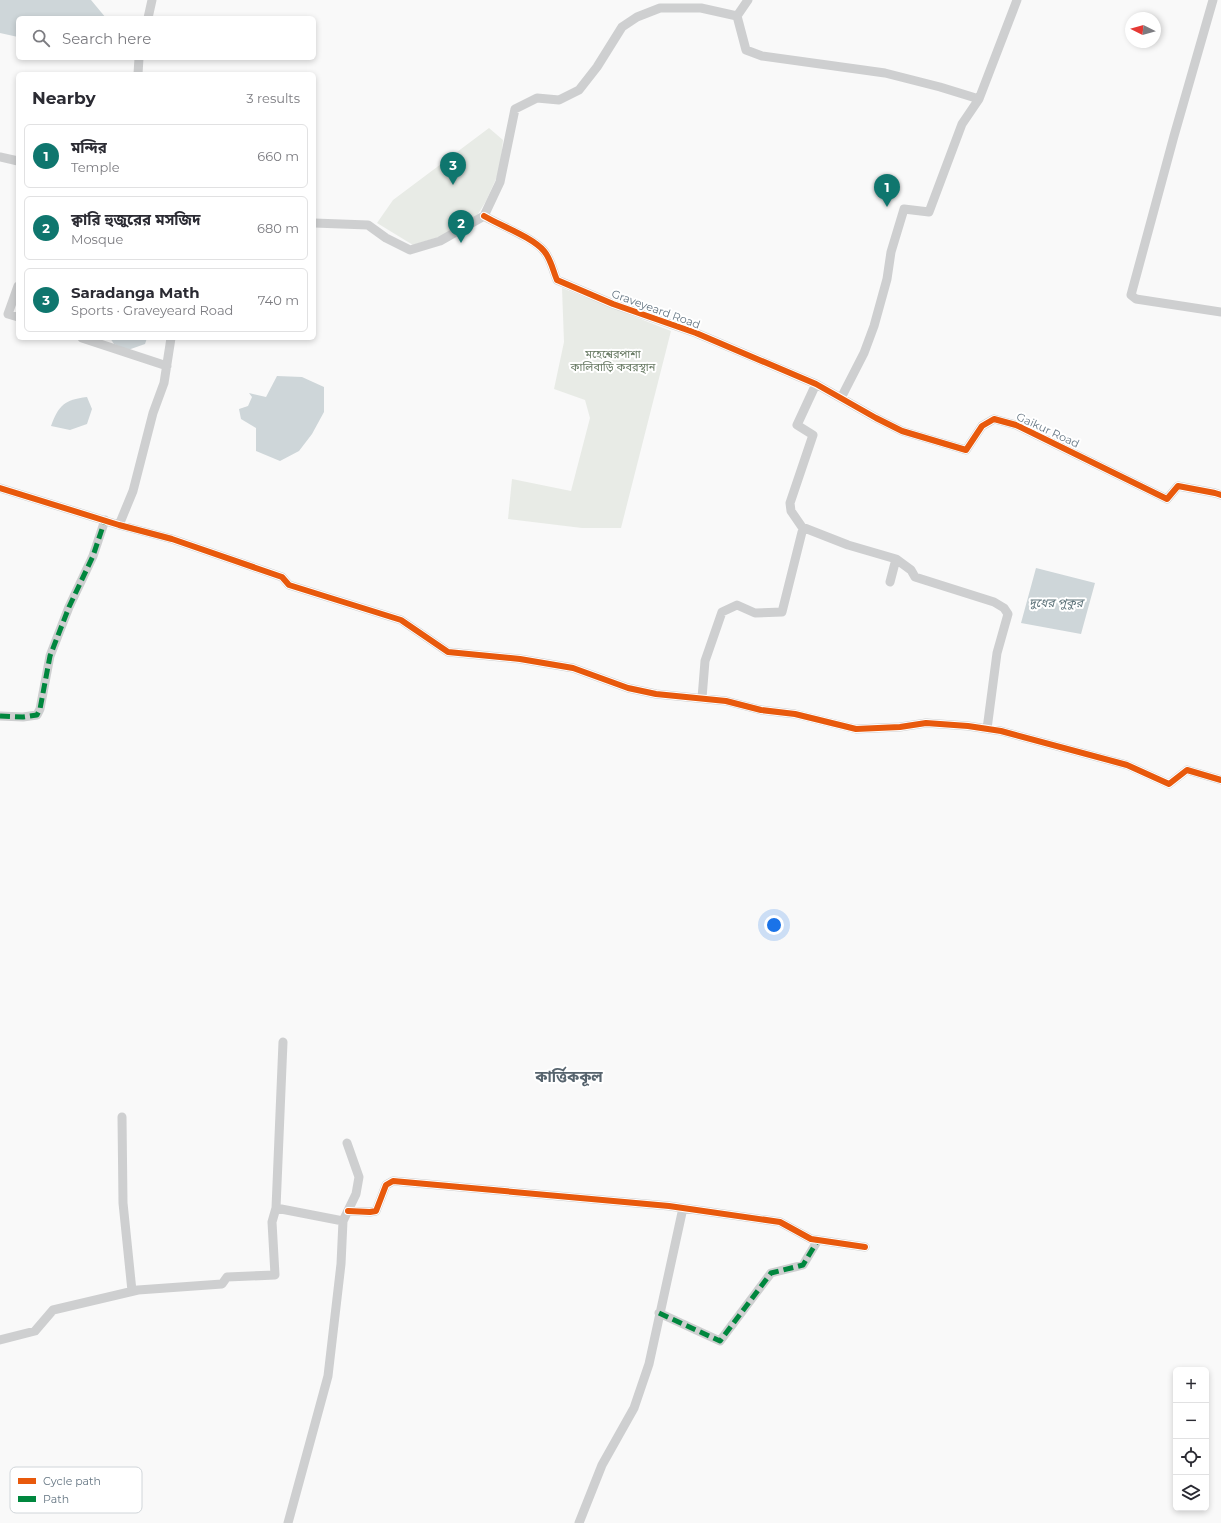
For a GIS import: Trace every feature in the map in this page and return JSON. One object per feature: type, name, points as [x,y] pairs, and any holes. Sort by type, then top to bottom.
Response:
[{"type":"street","points":[[148,16],[152,0]]},
{"type":"street","points":[[748,0],[737,16],[746,50],[762,56],[884,73],[940,87],[979,99]]},
{"type":"street","points":[[841,398],[864,354],[874,326],[887,279],[891,252],[904,210],[929,212],[962,124],[979,99],[1017,0]]},
{"type":"street","points":[[1213,0],[1131,295],[1136,300],[1221,312]]},
{"type":"street","points":[[316,223],[368,225],[386,238],[410,250],[440,241],[484,216],[500,182],[515,109],[537,98],[559,100],[579,90],[597,67],[622,27],[637,17],[660,8],[701,8],[737,16]]},
{"type":"street","points":[[138,72],[139,60]]},
{"type":"street","points":[[0,157],[16,161]]},
{"type":"street","name":"Graveyeard Road","points":[[484,216],[533,242],[545,251],[557,280],[613,304],[696,333],[816,384],[841,398]]},
{"type":"street","points":[[16,292],[8,314],[16,316]]},
{"type":"street","points":[[88,340],[167,366]]},
{"type":"street","points":[[119,525],[136,479],[167,366],[170,340]]},
{"type":"street","points":[[816,384],[797,425],[813,435],[790,503],[791,511],[802,527],[848,546],[896,560],[911,570],[915,577],[994,602],[1004,608],[1008,614],[998,653],[987,728]]},
{"type":"street","name":"Gaikur Road","points":[[841,398],[902,431],[966,450],[982,426],[994,419],[1016,425],[1167,499],[1178,486],[1221,495]]},
{"type":"street","points":[[0,488],[119,525],[172,539],[282,578],[289,585],[401,620],[448,652],[520,659],[573,668],[628,688],[656,694],[726,701],[761,710],[795,714],[856,729],[900,727],[926,723],[987,728],[1127,765],[1169,784],[1187,770],[1221,780]]},
{"type":"street","points":[[0,716],[23,717],[37,715],[40,709],[50,656],[69,607],[93,556],[105,520]]},
{"type":"street","points":[[702,698],[705,660],[722,612],[737,605],[755,613],[782,612],[802,532]]},
{"type":"street","points":[[890,582],[896,560]]},
{"type":"street","points":[[0,1340],[35,1331],[53,1310],[132,1291],[222,1284],[227,1277],[275,1275],[272,1222],[276,1208],[282,1042]]},
{"type":"street","points":[[122,1117],[123,1203],[132,1291]]},
{"type":"street","points":[[288,1523],[328,1376],[341,1264],[343,1221],[356,1194],[359,1177],[347,1143]]},
{"type":"street","points":[[348,1211],[376,1211],[386,1185],[393,1181],[683,1208],[780,1222],[811,1239],[865,1247]]},
{"type":"street","points":[[276,1208],[343,1221]]},
{"type":"street","points":[[579,1523],[602,1465],[634,1408],[649,1364],[683,1208]]},
{"type":"street","points":[[659,1313],[720,1341],[771,1273],[803,1265],[818,1240]]},
{"type":"green space","points":[[489,128],[503,140],[500,170],[486,201],[475,219],[451,233],[413,245],[377,223],[393,200]]},
{"type":"green space","name":"মহেশ্বেরপাশা কালিবাড়ি কবরস্থান","points":[[562,288],[671,331],[621,528],[582,528],[508,519],[512,479],[571,491],[590,418],[585,400],[554,389],[564,342]]},
{"type":"water","points":[[0,0],[91,0],[104,16],[16,16],[16,37],[0,33]]},
{"type":"water","points":[[111,340],[146,340],[145,344],[128,350],[114,344]]},
{"type":"water","points":[[277,376],[302,377],[324,387],[324,412],[312,434],[299,451],[280,461],[256,451],[256,428],[241,419],[239,409],[248,406],[252,397],[249,393],[266,397]]},
{"type":"water","points":[[87,397],[92,409],[87,424],[70,430],[51,426],[57,413],[63,405],[79,398]]},
{"type":"water","name":"দুধের পুকুর","points":[[1036,568],[1095,583],[1081,634],[1021,623]]},
{"type":"marked path","points":[[0,716],[23,717],[37,715],[40,709],[50,656],[69,607],[93,556],[105,520]]},
{"type":"marked path","points":[[659,1313],[720,1341],[771,1273],[803,1265],[818,1240]]},
{"type":"cycle path","points":[[484,216],[524,236],[539,246],[544,251],[552,265],[557,280],[613,304],[696,333],[816,384],[902,431],[966,450],[982,426],[994,419],[1016,425],[1167,499],[1178,486],[1221,495]]},
{"type":"cycle path","points":[[0,488],[119,525],[172,539],[282,577],[289,585],[401,620],[448,652],[520,659],[573,668],[628,688],[656,694],[726,701],[761,710],[795,714],[856,729],[900,727],[926,723],[968,726],[1001,731],[1127,765],[1169,784],[1187,770],[1221,780]]},
{"type":"cycle path","points":[[348,1211],[376,1211],[386,1185],[393,1181],[669,1206],[780,1222],[811,1239],[865,1247]]},
{"type":"place","name":"Saradanga Math","points":[[453,185]]},
{"type":"place","name":"মন্দির","points":[[887,207]]},
{"type":"place","name":"ক্বারি হুজুরের মসজিদ","points":[[461,243]]},
{"type":"district","name":"কার্ত্তিককূল","points":[[569,1076]]}]
